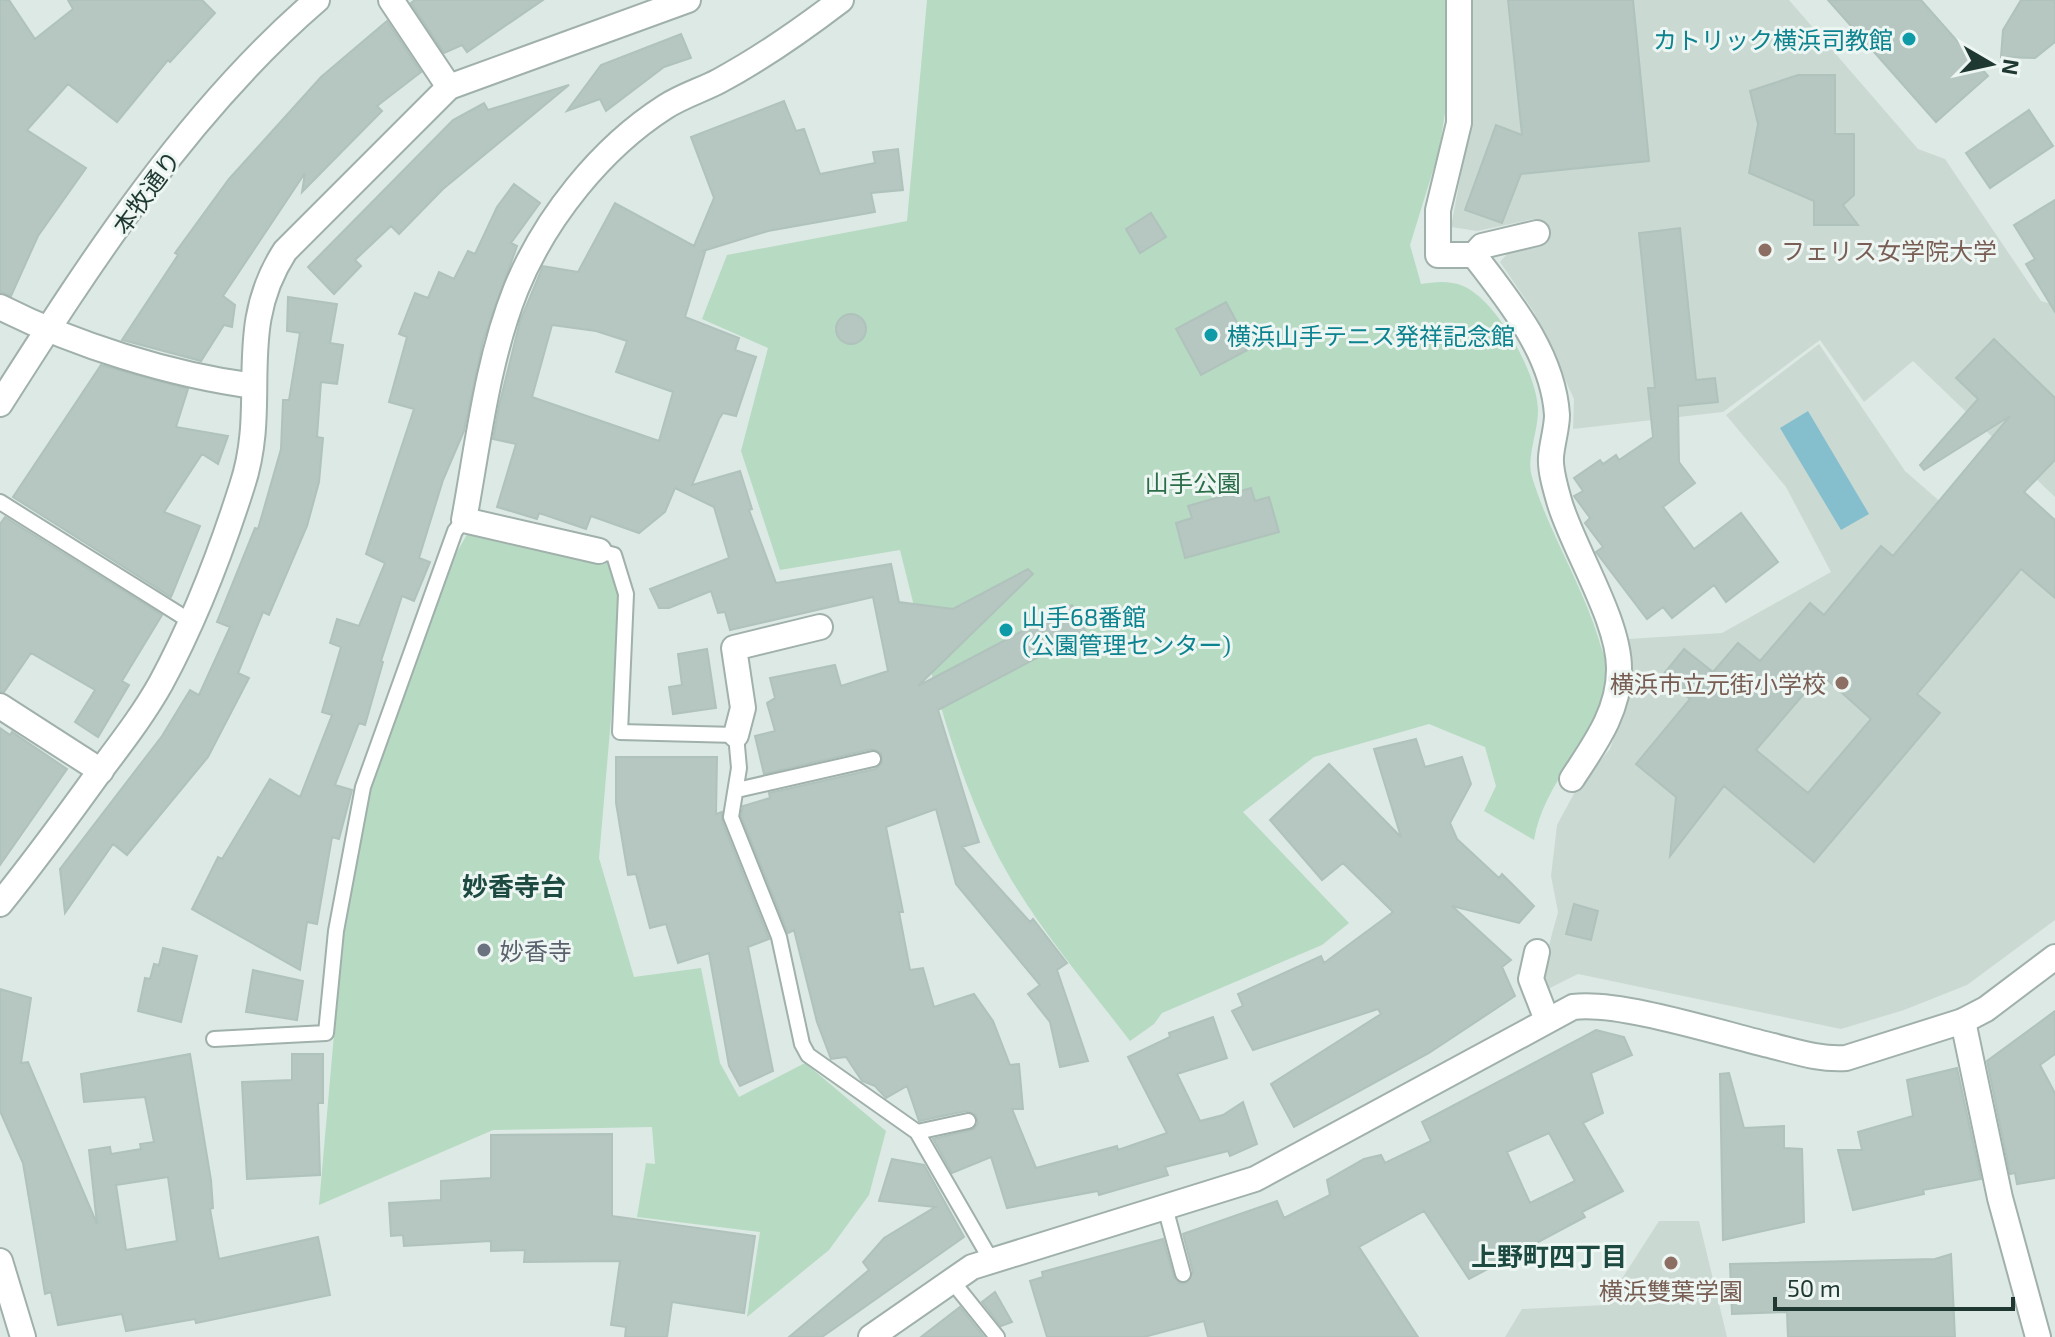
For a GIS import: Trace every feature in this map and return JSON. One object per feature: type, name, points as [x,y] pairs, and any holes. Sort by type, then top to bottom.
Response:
[{"type":"street","name":"本牧通り","points":[[0,404],[47,330],[173,153],[257,57],[317,0]]},
{"type":"street","points":[[391,0],[449,87]]},
{"type":"street","points":[[0,904],[101,771],[161,683],[190,621],[242,486],[254,424],[256,323],[269,277],[285,251],[449,87],[688,0]]},
{"type":"street","points":[[599,551],[464,520],[492,375],[517,288],[545,236],[589,172],[664,107],[752,62],[841,0]]},
{"type":"street","points":[[1459,0],[1459,123],[1438,210],[1438,255],[1474,255],[1482,246],[1537,233]]},
{"type":"street","points":[[1474,255],[1527,330],[1547,373],[1557,416],[1550,460],[1561,505],[1616,640],[1619,669],[1615,702],[1603,731],[1572,779]]},
{"type":"street","points":[[0,307],[47,330],[168,366],[254,386]]},
{"type":"street","points":[[736,735],[743,708],[734,648],[820,627]]},
{"type":"street","points":[[0,706],[101,771]]},
{"type":"street","points":[[1537,952],[1531,979],[1547,1020]]},
{"type":"street","points":[[871,1337],[972,1267],[1255,1179],[1573,1007],[1587,1005],[1831,1059],[1858,1054],[1963,1021],[1986,1009],[2055,957]]},
{"type":"street","points":[[1963,1021],[2000,1198],[2038,1337]]},
{"type":"street","points":[[0,1261],[23,1337]]},
{"type":"lane","points":[[0,502],[190,621]]},
{"type":"lane","points":[[214,1039],[326,1033],[336,931],[363,787],[455,531],[464,520]]},
{"type":"lane","points":[[599,551],[614,555],[626,594],[620,732],[736,735],[737,790],[731,817],[779,937],[802,1044],[808,1055],[917,1132],[991,1260]]},
{"type":"lane","points":[[737,790],[873,759]]},
{"type":"lane","points":[[917,1132],[968,1121]]},
{"type":"lane","points":[[1165,1207],[1183,1274]]},
{"type":"lane","points":[[952,1281],[997,1337]]},
{"type":"shaded area","name":"フェリス女学院大学","points":[[1471,0],[1789,0],[1918,149],[1945,159],[2041,301],[2055,305],[2055,497],[1913,361],[1864,402],[1820,340],[1723,412],[1573,429],[1574,399],[1534,312],[1500,262],[1507,254],[1540,246],[1534,219],[1477,231],[1451,227],[1472,115]]},
{"type":"shaded area","name":"横浜市立元街小学校","points":[[1819,344],[1905,471],[2021,572],[2055,535],[2055,920],[1967,985],[1904,1010],[1841,1029],[1578,974],[1548,989],[1542,971],[1558,912],[1551,876],[1557,825],[1577,788],[1610,749],[1625,706],[1632,659],[1629,639],[1722,633],[1831,572],[1786,487],[1726,415]]},
{"type":"shaded area","name":"横浜雙葉学園","points":[[1659,1221],[1699,1221],[1727,1337],[1505,1337],[1522,1309],[1605,1305]]},
{"type":"green space","name":"山手公園","points":[[927,0],[1447,0],[1445,113],[1439,151],[1410,245],[1421,284],[1452,283],[1476,294],[1502,322],[1523,359],[1531,378],[1538,411],[1530,462],[1532,477],[1592,619],[1607,666],[1604,692],[1597,713],[1549,795],[1534,840],[1484,811],[1496,786],[1485,747],[1429,724],[1314,757],[1243,812],[1349,923],[1322,945],[1162,1013],[1154,1024],[1130,1041],[1022,898],[993,846],[950,738],[900,550],[780,570],[741,451],[768,348],[702,319],[727,255],[907,221]]},
{"type":"green space","name":"妙香寺","points":[[469,531],[607,558],[621,602],[599,858],[634,977],[701,968],[720,1063],[739,1097],[805,1063],[886,1131],[869,1195],[829,1250],[747,1317],[760,1232],[637,1217],[646,1163],[655,1164],[652,1127],[493,1130],[319,1205],[343,932],[369,792],[454,557]]},
{"type":"water","points":[[1808,411],[1869,514],[1841,530],[1780,428]]},
{"type":"building","points":[[0,0],[9,0],[35,39],[73,9],[68,0],[202,0],[215,13],[170,62],[168,60],[117,122],[68,84],[27,130],[86,168],[38,236],[11,296],[0,292]]},
{"type":"building","points":[[415,0],[543,0],[467,52],[462,45],[444,53],[411,3]]},
{"type":"building","points":[[1508,0],[1633,0],[1649,161],[1521,174],[1502,223],[1465,210],[1496,125],[1522,135]]},
{"type":"building","name":"カトリック横浜司教館","points":[[1828,0],[1921,0],[1988,76],[1936,122]]},
{"type":"building","points":[[2021,0],[2055,0],[2055,42],[2035,58],[2001,57],[2003,30]]},
{"type":"building","points":[[387,21],[421,72],[377,106],[382,111],[302,192],[305,173],[223,296],[235,305],[232,327],[224,325],[201,361],[122,340],[178,255],[175,253],[229,179],[321,77]]},
{"type":"building","points":[[681,34],[691,58],[664,67],[606,111],[600,99],[567,111],[601,65]]},
{"type":"building","points":[[1798,75],[1835,75],[1835,134],[1854,134],[1854,195],[1843,205],[1858,225],[1814,225],[1814,201],[1749,173],[1758,124],[1750,91]]},
{"type":"building","points":[[569,85],[443,189],[399,234],[391,226],[355,260],[361,266],[334,294],[308,267],[453,120],[484,103],[488,110]]},
{"type":"building","points":[[784,101],[796,131],[804,129],[820,174],[875,163],[873,152],[898,149],[903,190],[871,193],[875,212],[768,231],[703,251],[685,317],[739,338],[735,350],[756,357],[736,416],[723,413],[719,419],[692,485],[740,471],[752,509],[749,510],[776,583],[891,564],[899,602],[953,609],[1028,569],[1033,574],[918,686],[1072,605],[1086,632],[938,710],[979,842],[962,847],[1030,922],[1033,919],[1067,963],[1057,970],[1088,1061],[1060,1067],[1050,1022],[1028,994],[1040,985],[956,884],[936,809],[886,827],[903,912],[899,912],[910,970],[923,968],[934,1007],[974,994],[993,1021],[1010,1065],[1019,1064],[1023,1109],[1012,1109],[1036,1168],[1117,1146],[1118,1150],[1167,1133],[1128,1057],[1170,1037],[1169,1033],[1213,1017],[1227,1058],[1177,1074],[1200,1121],[1223,1115],[1243,1102],[1257,1144],[1230,1156],[1228,1151],[1165,1167],[1168,1175],[1099,1195],[1098,1191],[1007,1208],[991,1157],[952,1173],[933,1139],[974,1129],[978,1123],[976,1115],[966,1111],[919,1121],[907,1086],[886,1098],[875,1086],[862,1081],[846,1057],[831,1059],[817,1022],[794,930],[788,933],[741,816],[743,806],[770,798],[769,793],[875,769],[882,763],[881,753],[872,749],[764,774],[755,736],[775,731],[767,703],[775,698],[770,678],[835,665],[841,686],[888,671],[873,597],[730,630],[725,612],[718,613],[711,591],[669,608],[659,608],[650,589],[729,558],[714,507],[675,488],[665,512],[639,533],[591,516],[586,529],[539,513],[537,519],[497,507],[516,444],[493,439],[499,406],[520,321],[543,266],[578,272],[615,203],[694,246],[714,198],[691,137]],"holes":[[[552,325],[596,331],[627,341],[616,372],[673,392],[659,441],[532,397]]]},
{"type":"building","points":[[2029,110],[2053,146],[1990,188],[1966,153]]},
{"type":"building","points":[[514,184],[540,203],[511,243],[517,246],[483,341],[464,431],[443,480],[419,558],[430,562],[414,601],[402,596],[365,725],[359,723],[335,785],[352,790],[339,839],[332,837],[317,924],[307,922],[300,970],[192,909],[218,857],[222,859],[270,779],[300,797],[332,715],[322,712],[341,647],[330,643],[337,619],[359,626],[385,563],[366,554],[414,409],[389,402],[407,337],[399,334],[415,293],[428,298],[439,272],[454,279],[468,251],[475,254],[497,207]]},
{"type":"building","points":[[2055,200],[2055,312],[2026,264],[2035,259],[2014,225]]},
{"type":"building","points":[[1151,213],[1166,237],[1140,253],[1126,229]]},
{"type":"building","points":[[1680,228],[1696,380],[1715,378],[1718,402],[1678,406],[1679,462],[1695,483],[1663,507],[1694,549],[1741,513],[1778,562],[1726,602],[1714,585],[1672,618],[1663,607],[1647,619],[1596,552],[1603,547],[1585,523],[1590,518],[1574,496],[1583,491],[1574,478],[1600,460],[1603,464],[1616,455],[1619,460],[1653,437],[1648,388],[1655,388],[1639,233]]},
{"type":"building","points":[[288,297],[337,304],[330,343],[343,345],[337,384],[321,382],[317,437],[323,438],[319,482],[307,526],[269,615],[263,612],[238,673],[249,678],[208,757],[127,855],[113,844],[65,913],[60,869],[162,736],[190,690],[199,695],[230,627],[217,622],[255,528],[258,529],[281,449],[283,400],[289,400],[300,333],[287,331]]},
{"type":"building","name":"横浜山手テニス発祥記念館","points":[[1226,302],[1251,348],[1201,375],[1176,329]]},
{"type":"building","points":[[851,314],[862,318],[866,329],[862,340],[851,344],[840,340],[836,329],[840,318]]},
{"type":"building","points":[[1994,339],[2055,398],[2055,460],[2024,492],[2055,520],[2055,598],[2021,569],[1917,694],[1940,713],[1814,862],[1724,786],[1670,856],[1676,797],[1636,764],[1690,699],[1662,676],[1684,649],[1713,672],[1738,643],[1760,661],[1810,603],[1824,615],[1881,546],[1893,556],[2010,416],[1924,470],[1920,465],[1978,399],[1956,378]],"holes":[[[1821,674],[1871,719],[1808,793],[1756,750]]]},
{"type":"building","points":[[101,365],[188,389],[176,427],[228,436],[218,464],[202,454],[164,512],[200,526],[171,597],[13,497]]},
{"type":"building","points":[[1251,488],[1255,501],[1269,497],[1279,532],[1185,558],[1176,523],[1192,518],[1188,506]]},
{"type":"building","points":[[5,517],[162,615],[122,681],[129,685],[98,737],[75,722],[95,690],[31,653],[4,692],[0,691],[0,524]]},
{"type":"building","points":[[707,649],[716,708],[673,714],[669,687],[682,685],[678,654]]},
{"type":"building","points":[[0,728],[10,735],[12,732],[67,769],[0,865]]},
{"type":"building","points":[[1416,739],[1425,767],[1462,757],[1471,784],[1450,823],[1457,839],[1499,878],[1502,874],[1534,906],[1519,923],[1452,906],[1511,960],[1502,967],[1515,996],[1429,1053],[1294,1127],[1271,1084],[1381,1014],[1378,1009],[1253,1050],[1232,1011],[1243,1006],[1238,994],[1321,956],[1324,963],[1393,912],[1343,863],[1322,880],[1270,820],[1329,764],[1401,837],[1374,749]]},
{"type":"building","points":[[616,757],[717,757],[716,814],[722,812],[722,821],[769,939],[748,947],[773,1071],[740,1086],[729,1066],[709,953],[678,963],[666,924],[650,928],[636,874],[628,875],[616,803]]},
{"type":"building","points":[[1574,904],[1598,911],[1591,940],[1566,934]]},
{"type":"building","points":[[163,948],[197,956],[181,1022],[138,1011],[145,978],[150,979],[154,964],[159,965]]},
{"type":"building","points":[[253,970],[303,981],[297,1020],[246,1012]]},
{"type":"building","points":[[0,989],[31,998],[21,1063],[28,1062],[97,1224],[89,1150],[110,1147],[111,1154],[141,1149],[140,1144],[154,1142],[145,1097],[84,1102],[81,1074],[190,1054],[211,1180],[213,1208],[210,1209],[219,1259],[318,1237],[330,1295],[196,1323],[195,1319],[126,1331],[122,1314],[58,1325],[51,1292],[45,1294],[23,1163],[0,1111]],"holes":[[[168,1177],[177,1241],[126,1250],[116,1185]]]},
{"type":"building","points":[[2055,1011],[2055,1054],[2040,1065],[2055,1093],[2055,1178],[2017,1184],[2015,1173],[2010,1174],[1987,1061]]},
{"type":"building","points":[[1596,1030],[1624,1037],[1632,1055],[1591,1073],[1603,1113],[1583,1123],[1623,1191],[1582,1212],[1585,1217],[1469,1279],[1424,1211],[1359,1247],[1418,1337],[1208,1337],[1204,1321],[1144,1337],[1047,1337],[1030,1281],[1043,1277],[1042,1272],[1163,1239],[1174,1277],[1180,1283],[1186,1283],[1193,1272],[1183,1234],[1277,1201],[1284,1218],[1330,1195],[1327,1180],[1364,1159],[1381,1155],[1385,1163],[1431,1141],[1422,1122]],"holes":[[[1549,1133],[1575,1181],[1530,1203],[1507,1152]]]},
{"type":"building","points":[[292,1054],[323,1054],[323,1103],[318,1103],[320,1175],[247,1179],[242,1082],[292,1080]]},
{"type":"building","points":[[1957,1068],[1981,1179],[1923,1190],[1924,1194],[1853,1210],[1838,1150],[1862,1150],[1858,1132],[1913,1116],[1907,1080]]},
{"type":"building","points":[[1729,1073],[1744,1128],[1784,1126],[1784,1148],[1802,1149],[1804,1222],[1723,1240],[1720,1074]]},
{"type":"building","points":[[612,1134],[612,1216],[755,1236],[744,1313],[672,1302],[667,1337],[625,1337],[626,1327],[611,1325],[620,1261],[524,1262],[525,1250],[491,1251],[491,1241],[404,1246],[403,1235],[391,1236],[389,1203],[441,1200],[441,1181],[491,1178],[491,1135]]},
{"type":"building","points":[[892,1159],[924,1165],[964,1237],[822,1337],[789,1337],[869,1270],[863,1262],[884,1238],[935,1207],[879,1201]]},
{"type":"building","points":[[1951,1254],[1955,1337],[1788,1337],[1787,1312],[1732,1314],[1730,1264],[1935,1259]]},
{"type":"building","points":[[995,1292],[1012,1322],[1001,1326],[982,1302]]},
{"type":"building","points":[[960,1307],[984,1337],[921,1337]]},
{"type":"place","name":"カトリック横浜司教館","points":[[1909,39]]},
{"type":"place","name":"フェリス女学院大学","points":[[1765,250]]},
{"type":"place","name":"横浜山手テニス発祥記念館","points":[[1211,335]]},
{"type":"place","name":"山手68番館 (公園管理センター)","points":[[1006,630]]},
{"type":"place","name":"横浜市立元街小学校","points":[[1842,683]]},
{"type":"place","name":"妙香寺","points":[[484,950]]},
{"type":"place","name":"横浜雙葉学園","points":[[1671,1263]]},
{"type":"district","name":"妙香寺台","points":[[514,885]]},
{"type":"district","name":"上野町四丁目","points":[[1549,1255]]}]
